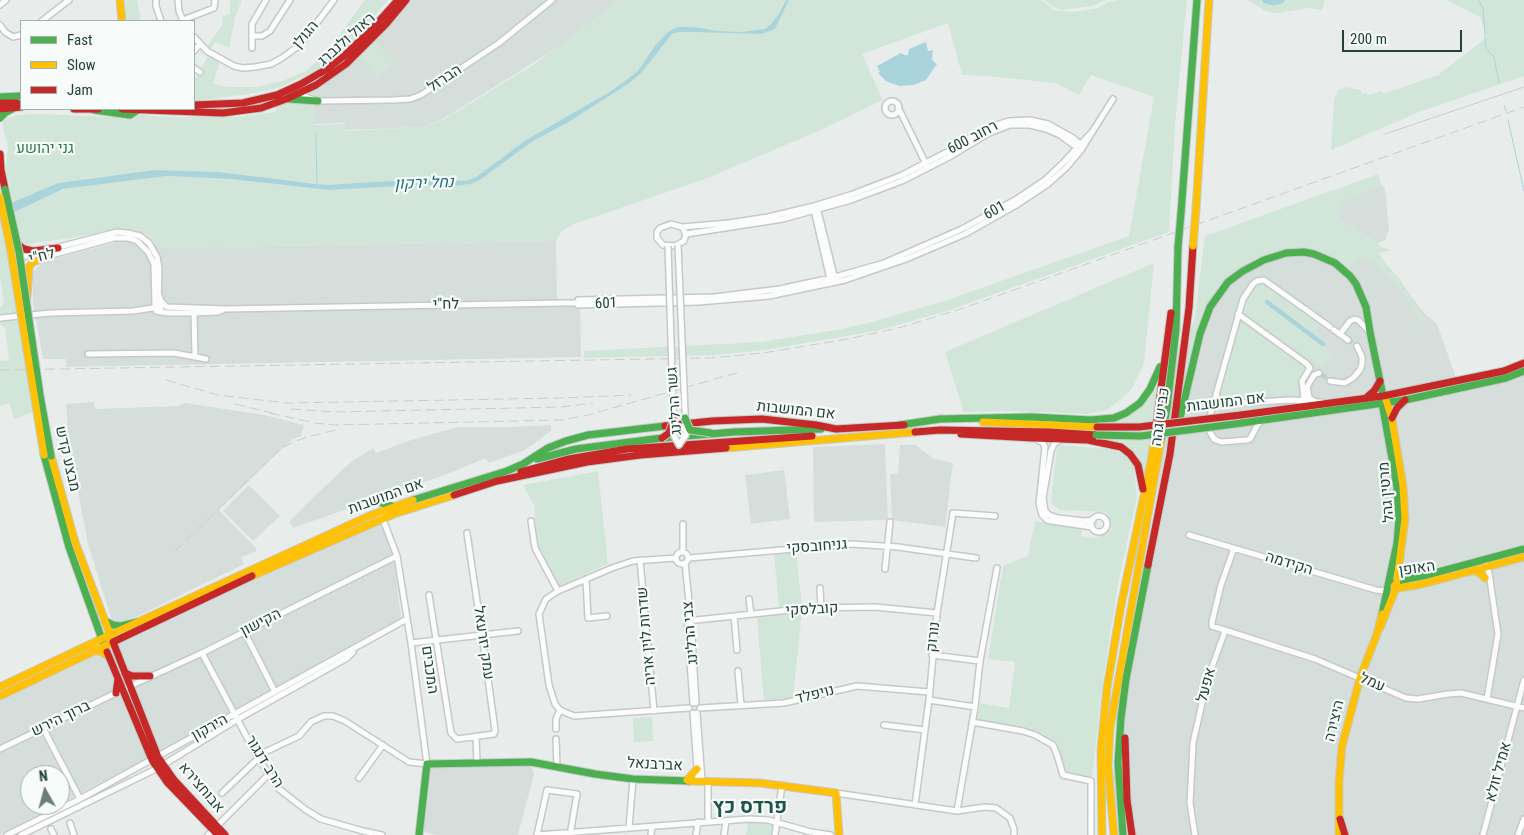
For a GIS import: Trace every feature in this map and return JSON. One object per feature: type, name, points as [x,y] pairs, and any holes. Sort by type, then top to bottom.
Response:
[{"type":"main road","points":[[120,0],[122,20]]},
{"type":"main road","name":"ראול ולנברג","points":[[195,105],[244,103],[277,95],[301,84],[327,69],[344,56],[398,0]]},
{"type":"main road","name":"ראול ולנברג","points":[[153,110],[198,113],[240,112],[261,108],[286,99],[304,91],[334,73],[356,55],[406,0]]},
{"type":"main road","name":"כביש גהה","points":[[1114,835],[1108,766],[1110,728],[1167,408],[1176,329],[1178,247],[1197,0]]},
{"type":"main road","name":"כביש גהה","points":[[1123,835],[1118,763],[1121,718],[1170,454],[1189,308],[1209,0]]},
{"type":"main road","points":[[0,97],[20,96]]},
{"type":"main road","points":[[286,99],[318,101]]},
{"type":"main road","points":[[0,103],[20,106]]},
{"type":"main road","points":[[0,109],[20,106]]},
{"type":"main road","points":[[0,118],[6,112],[20,106]]},
{"type":"main road","points":[[94,110],[130,115],[137,110]]},
{"type":"main road","name":"מבצע קדש","points":[[0,154],[1,170],[18,245],[18,261],[39,430],[45,460],[125,673],[123,689]]},
{"type":"main road","name":"מבצע קדש","points":[[0,197],[18,261],[46,431],[70,547],[108,656],[155,758]]},
{"type":"main road","points":[[18,245],[33,251],[58,248]]},
{"type":"main road","name":"מרטין גהל","points":[[1170,454],[1204,320],[1214,301],[1228,282],[1251,266],[1275,256],[1295,252],[1314,254],[1335,263],[1356,284],[1366,306],[1384,400],[1392,419],[1405,519],[1400,561],[1393,585]]},
{"type":"main road","points":[[26,302],[29,267],[33,262],[49,256]]},
{"type":"main road","points":[[1102,835],[1101,749],[1106,698],[1121,606],[1158,419],[1177,263]]},
{"type":"main road","points":[[900,425],[940,419],[1017,417],[1091,420],[1118,416],[1133,408],[1150,390],[1159,370],[1169,328]]},
{"type":"main road","name":"אם המושבות","points":[[1384,400],[1504,371],[1524,363]]},
{"type":"main road","name":"אם המושבות","points":[[111,638],[124,636],[381,515],[398,505],[508,471],[548,448],[581,437],[679,424],[762,419],[836,429],[942,422],[1139,427],[1335,402],[1404,400],[1506,378],[1524,371]]},
{"type":"main road","points":[[1380,381],[1367,401],[1384,413]]},
{"type":"main road","name":"מרטין גהל","points":[[1384,400],[1384,413],[1399,518],[1393,585]]},
{"type":"main road","points":[[1392,419],[1397,408],[1404,400]]},
{"type":"main road","name":"אם המושבות","points":[[111,638],[137,622],[381,515],[497,481],[587,462],[640,455],[928,431],[996,431],[1141,436],[1264,420],[1367,401]]},
{"type":"main road","points":[[685,418],[690,430],[710,433]]},
{"type":"main road","points":[[662,438],[669,433],[674,419]]},
{"type":"main road","points":[[523,464],[545,456],[576,449],[674,436],[836,429]]},
{"type":"main road","points":[[928,431],[1065,439],[1103,442],[1121,446],[1138,465],[1142,480],[1143,500]]},
{"type":"main road","points":[[497,481],[537,467],[600,453],[755,438],[825,435],[853,436]]},
{"type":"main road","points":[[375,501],[385,505],[398,505]]},
{"type":"main road","name":"האופן","points":[[1393,585],[1524,549]]},
{"type":"main road","name":"האופן","points":[[1393,585],[1418,585],[1524,557]]},
{"type":"main road","points":[[1400,561],[1402,569],[1406,574],[1427,575]]},
{"type":"main road","points":[[1472,571],[1479,572],[1485,578]]},
{"type":"main road","name":"היצירה","points":[[1377,634],[1383,624],[1391,601],[1393,585]]},
{"type":"main road","name":"היצירה","points":[[1345,835],[1340,818],[1339,782],[1342,746],[1360,678],[1393,585]]},
{"type":"main road","points":[[1391,601],[1402,592],[1418,585]]},
{"type":"main road","points":[[105,621],[121,626],[137,622]]},
{"type":"main road","points":[[91,648],[96,626]]},
{"type":"main road","points":[[118,654],[120,643],[124,636]]},
{"type":"main road","points":[[0,696],[111,638]]},
{"type":"main road","points":[[0,686],[91,648],[108,656]]},
{"type":"main road","points":[[125,673],[132,676],[150,676]]},
{"type":"main road","points":[[1128,674],[1125,718],[1126,773],[1127,800],[1132,835]]},
{"type":"main road","name":"אבוחצירא","points":[[155,758],[167,782],[214,832],[225,835]]},
{"type":"main road","name":"אברבנאל","points":[[427,764],[532,762],[557,768],[633,779],[782,785],[836,793]]},
{"type":"main road","name":"המכבים","points":[[419,835],[427,764]]},
{"type":"main road","points":[[687,780],[697,769]]},
{"type":"main road","points":[[836,793],[839,835]]},
{"type":"main road","name":"היצירה","points":[[1340,818],[1338,825],[1340,835]]},
{"type":"street","points":[[0,5],[6,0]]},
{"type":"street","points":[[43,20],[69,0]]},
{"type":"street","points":[[156,0],[161,20]]},
{"type":"street","points":[[178,0],[183,20]]},
{"type":"street","points":[[185,20],[214,8],[215,0]]},
{"type":"street","points":[[252,48],[252,24],[266,0]]},
{"type":"street","points":[[252,36],[262,36],[270,31],[290,0]]},
{"type":"street","name":"הגולן","points":[[195,38],[207,50],[234,66],[249,68],[271,64],[301,44],[334,0]]},
{"type":"street","name":"הברזל","points":[[318,101],[410,99],[430,90],[472,61],[552,0]]},
{"type":"street","points":[[0,25],[5,32],[13,37],[20,35]]},
{"type":"street","points":[[195,50],[200,44]]},
{"type":"street","points":[[195,69],[200,72]]},
{"type":"street","points":[[301,84],[304,91],[318,101]]},
{"type":"street","points":[[1080,147],[1113,99]]},
{"type":"street","points":[[903,118],[887,112],[886,104],[896,103],[926,164]]},
{"type":"street","points":[[894,114],[898,111],[898,107]]},
{"type":"street","name":"רחוב 600","points":[[682,227],[800,215],[866,190],[926,164],[987,128],[1009,121],[1039,121],[1055,127],[1080,147]]},
{"type":"street","name":"רחוב 600","points":[[686,234],[829,207],[902,180],[989,133],[1010,125],[1038,126],[1072,140]]},
{"type":"street","points":[[1080,147],[1085,138],[1091,133]]},
{"type":"street","points":[[1072,154],[1072,140],[1085,138]]},
{"type":"street","name":"601","points":[[1080,147],[1067,167],[1033,194],[964,234],[885,268],[788,293],[736,300],[578,305],[578,300],[736,295],[833,280],[905,255],[962,229],[1045,180],[1080,147]]},
{"type":"street","points":[[819,224],[829,207]]},
{"type":"street","points":[[815,210],[833,280]]},
{"type":"street","points":[[800,215],[810,218],[819,224]]},
{"type":"street","points":[[668,224],[677,224],[682,227],[686,234],[684,241],[678,245],[668,246],[659,240],[657,235],[658,230],[668,224]]},
{"type":"street","name":"לח\"י","points":[[18,261],[58,248],[123,232],[134,234],[144,239],[153,254]]},
{"type":"street","name":"לח\"י","points":[[18,261],[49,256],[114,238],[132,239],[153,254]]},
{"type":"street","name":"גשר הרלינג","points":[[668,246],[674,436],[680,445],[686,435],[678,245]]},
{"type":"street","points":[[153,254],[159,268],[158,307]]},
{"type":"street","points":[[153,254],[158,307]]},
{"type":"street","points":[[830,267],[837,272],[847,274]]},
{"type":"street","points":[[817,282],[830,267]]},
{"type":"street","points":[[1264,420],[1258,424],[1250,439],[1226,443],[1216,440],[1212,436],[1209,424],[1212,406],[1238,314],[1246,293],[1253,284],[1264,280],[1348,340]]},
{"type":"street","points":[[158,292],[164,306],[196,310],[195,356]]},
{"type":"street","name":"לח\"י","points":[[158,307],[167,313],[225,309],[578,303]]},
{"type":"street","name":"לח\"י","points":[[0,318],[52,313],[133,311],[158,307],[169,310],[187,308]]},
{"type":"street","name":"לח\"י","points":[[133,311],[144,313],[158,307]]},
{"type":"street","points":[[1238,314],[1321,374],[1314,375],[1307,387],[1309,398],[1314,402]]},
{"type":"street","points":[[1340,334],[1350,321],[1355,319],[1370,332]]},
{"type":"street","points":[[1330,381],[1345,383],[1360,370],[1362,357],[1357,346]]},
{"type":"street","points":[[88,354],[174,353],[206,359]]},
{"type":"street","points":[[1300,401],[1304,398],[1301,384],[1310,368],[1307,364]]},
{"type":"street","points":[[1216,393],[1219,402],[1226,404]]},
{"type":"street","points":[[1212,406],[1300,401],[1335,402]]},
{"type":"street","points":[[1244,423],[1250,426],[1254,432]]},
{"type":"street","points":[[1033,438],[1040,441],[1045,448],[1039,504],[1042,515],[1051,521],[1092,527],[1095,531],[1100,532],[1107,526],[1105,520],[1101,517],[1093,520],[1079,521],[1058,518],[1048,515],[1045,511],[1043,498],[1052,446],[1056,442],[1065,439]]},
{"type":"street","name":"נורוק","points":[[915,805],[937,613],[952,512],[995,516]]},
{"type":"street","name":"המכבים","points":[[381,515],[397,556],[412,643],[427,764]]},
{"type":"street","points":[[1092,527],[1093,520]]},
{"type":"street","points":[[531,521],[535,548],[558,591]]},
{"type":"street","points":[[885,569],[890,522]]},
{"type":"street","points":[[676,558],[678,562],[683,564],[688,558],[684,552],[683,524]]},
{"type":"street","name":"עמק יזרעאל","points":[[467,533],[495,730],[494,734],[476,737]]},
{"type":"street","name":"הקידמה","points":[[1189,535],[1376,590],[1384,591],[1393,585]]},
{"type":"street","name":"גניחובסקי","points":[[688,558],[836,544],[888,546],[976,558]]},
{"type":"street","points":[[1225,631],[1212,626],[1212,622],[1221,584],[1234,548]]},
{"type":"street","points":[[556,729],[556,718],[560,710],[554,704],[549,685],[539,614],[546,599],[558,591],[624,563],[676,558],[678,554],[684,552]]},
{"type":"street","name":"הקישון","points":[[123,689],[202,653],[397,556]]},
{"type":"street","name":"שדרות לוין אריה","points":[[640,560],[654,711]]},
{"type":"street","points":[[1483,560],[1490,585],[1498,634],[1487,699]]},
{"type":"street","name":"צבי הרלינג","points":[[683,564],[702,781]]},
{"type":"street","points":[[957,811],[975,707],[980,661],[997,568]]},
{"type":"street","points":[[1485,568],[1485,578],[1490,585]]},
{"type":"street","points":[[586,580],[588,618],[607,616]]},
{"type":"street","points":[[820,588],[821,608]]},
{"type":"street","points":[[429,595],[451,732],[457,738],[476,737],[477,762]]},
{"type":"street","points":[[749,599],[750,614]]},
{"type":"street","name":"קובלסקי","points":[[689,621],[821,608],[875,607],[937,613]]},
{"type":"street","points":[[734,616],[737,650]]},
{"type":"street","name":"הירקון","points":[[21,835],[160,766],[275,692],[407,619]]},
{"type":"street","points":[[244,631],[275,692]]},
{"type":"street","points":[[412,643],[518,631]]},
{"type":"street","name":"עמל","points":[[1225,631],[1315,659],[1412,699],[1454,693],[1524,708]]},
{"type":"street","name":"אפעל","points":[[1195,835],[1190,803],[1194,743],[1207,681],[1225,631]]},
{"type":"street","name":"הירקון","points":[[7,835],[80,799],[347,658],[359,647]]},
{"type":"street","name":"הרב דנגור","points":[[202,653],[258,758],[279,789],[314,815],[333,823],[382,835]]},
{"type":"street","points":[[932,655],[980,661]]},
{"type":"street","points":[[738,671],[741,706]]},
{"type":"street","name":"אמיל זולא","points":[[1483,835],[1524,680]]},
{"type":"street","name":"נויפלד","points":[[560,710],[574,716],[741,706],[784,702],[857,686],[929,692]]},
{"type":"street","name":"ברוך הירש","points":[[0,749],[123,689]]},
{"type":"street","points":[[928,700],[975,707]]},
{"type":"street","name":"צבי הרלינג","points":[[695,708],[697,769],[702,781]]},
{"type":"street","name":"אברבנאל","points":[[222,793],[268,750],[298,736],[315,719],[324,716],[333,716],[354,726],[409,762],[427,764]]},
{"type":"street","points":[[972,722],[1035,735],[1052,745],[1063,775],[1091,781],[1091,835]]},
{"type":"street","points":[[884,725],[925,730]]},
{"type":"street","points":[[44,728],[80,799]]},
{"type":"street","points":[[556,739],[557,768]]},
{"type":"street","points":[[359,778],[383,745]]},
{"type":"street","points":[[214,832],[268,775]]},
{"type":"street","points":[[629,828],[633,779]]},
{"type":"street","points":[[702,781],[708,822]]},
{"type":"street","points":[[775,835],[782,785]]},
{"type":"street","points":[[570,834],[577,794],[548,790],[537,835],[609,833],[629,828],[749,819],[768,820],[810,834],[831,835]]},
{"type":"street","name":"אברבנאל","points":[[836,793],[957,811],[985,807],[996,808],[1010,818],[1014,835]]},
{"type":"street","points":[[1518,835],[1524,819]]},
{"type":"street","points":[[724,835],[726,821]]},
{"type":"street","points":[[696,835],[698,822]]},
{"type":"street","points":[[70,823],[74,835]]},
{"type":"street","points":[[651,835],[652,826]]},
{"type":"street","points":[[51,829],[54,835]]},
{"type":"shaded area","points":[[402,0],[619,0],[560,46],[443,119],[424,127],[345,130],[344,123],[314,124],[313,102],[285,95],[314,82],[348,58]]},
{"type":"shaded area","points":[[1139,63],[1152,68],[1145,86],[1132,82]]},
{"type":"shaded area","points":[[1382,185],[1385,190],[1389,229],[1385,240],[1378,243],[1340,221],[1338,203]]},
{"type":"shaded area","points":[[120,241],[156,243],[159,248],[556,241],[557,300],[580,305],[581,357],[66,367],[66,359],[43,359],[33,303],[32,275],[34,270],[43,262]]},
{"type":"shaded area","points":[[1365,253],[1387,271],[1409,293],[1424,313],[1437,324],[1458,383],[1507,374],[1524,367],[1524,835],[1119,835],[1112,777],[1173,391],[1177,349],[1202,309],[1246,258]]},
{"type":"shaded area","points":[[94,402],[95,409],[178,406],[185,403],[264,415],[304,425],[301,436],[291,440],[219,510],[257,551],[241,557],[244,564],[126,622],[112,621],[88,544],[69,444],[66,404]]},
{"type":"shaded area","points":[[551,425],[551,431],[525,450],[489,463],[486,458],[450,473],[293,528],[289,522],[351,462],[373,448],[376,453],[411,440],[458,427]]},
{"type":"shaded area","points":[[885,444],[888,520],[814,522],[813,447]]},
{"type":"shaded area","points":[[900,445],[916,445],[934,459],[953,463],[945,527],[892,520],[890,474],[898,473]]},
{"type":"shaded area","points":[[784,470],[790,519],[751,524],[745,475]]},
{"type":"shaded area","points":[[249,485],[280,516],[253,541],[223,511]]},
{"type":"shaded area","points":[[381,521],[393,552],[402,626],[70,799],[70,765],[20,765],[20,815],[39,815],[0,835],[0,698],[247,581]]},
{"type":"shaded area","points":[[531,765],[534,774],[518,835],[437,835],[421,831],[428,767]]},
{"type":"green space","points":[[125,0],[137,0],[141,20],[127,20]]},
{"type":"green space","points":[[230,0],[242,0],[235,17],[229,48],[215,42],[210,50],[206,48],[222,25],[222,17],[230,14]]},
{"type":"green space","points":[[365,0],[388,0],[356,38],[327,65],[278,88],[195,101],[195,79],[209,54],[220,61],[213,84],[228,87],[256,87],[282,81],[306,71],[327,52]]},
{"type":"green space","name":"גני יהושע","points":[[619,0],[786,0],[779,14],[766,29],[740,32],[677,27],[668,32],[654,47],[638,71],[611,91],[526,140],[476,177],[466,181],[423,179],[325,185],[219,172],[154,170],[58,183],[0,210],[0,190],[10,185],[6,170],[8,146],[2,124],[6,119],[18,115],[44,114],[132,118],[140,115],[236,117],[274,112],[276,110],[275,106],[292,100],[313,102],[314,125],[344,124],[345,131],[424,127],[443,120],[533,65]]},
{"type":"green space","points":[[789,0],[1042,0],[1054,10],[1074,12],[1098,8],[1106,3],[1117,0],[1187,0],[1175,125],[1169,232],[944,312],[876,331],[765,350],[713,355],[584,358],[584,351],[761,342],[842,329],[947,300],[1129,236],[1154,97],[1091,75],[1079,95],[1055,83],[962,75],[948,23],[862,54],[883,100],[814,133],[705,179],[574,224],[561,232],[556,241],[159,248],[147,235],[135,230],[122,228],[78,237],[8,247],[33,412],[14,419],[9,403],[0,406],[0,361],[9,360],[5,328],[0,324],[0,308],[4,303],[0,276],[0,219],[63,189],[167,176],[230,179],[329,190],[422,185],[465,185],[480,180],[533,141],[567,123],[628,84],[672,34],[691,32],[762,34],[775,29]]},
{"type":"green space","points":[[1045,0],[1107,0],[1092,6],[1062,10],[1053,7]]},
{"type":"green space","points":[[1248,0],[1329,0],[1324,1],[1322,10],[1309,8],[1278,13],[1265,11]]},
{"type":"green space","points":[[1446,0],[1524,0],[1524,76],[1419,112],[1331,150],[1334,100],[1338,90],[1346,87],[1360,90],[1362,94],[1366,93],[1368,95],[1382,91],[1383,94],[1438,75],[1487,37],[1480,17]]},
{"type":"green space","points":[[373,38],[394,63],[375,78],[375,75],[358,55]]},
{"type":"green space","points":[[1378,174],[1382,185],[1339,203],[1340,221],[1378,243],[1381,247],[1391,250],[1379,253],[1400,279],[1426,320],[1422,322],[1407,298],[1385,273],[1363,256],[1349,270],[1289,250],[1220,289],[1189,363],[1205,236]]},
{"type":"green space","points":[[1154,263],[1144,363],[1132,389],[1118,402],[1106,410],[1087,414],[1015,411],[964,412],[945,352]]},
{"type":"green space","points":[[1261,283],[1321,323],[1317,329],[1317,338],[1332,357],[1320,367],[1242,312],[1245,298],[1257,284]]},
{"type":"green space","points":[[1240,319],[1305,366],[1305,370],[1297,381],[1298,395],[1225,399],[1221,395],[1220,390]]},
{"type":"green space","points":[[1158,386],[1153,424],[1091,425],[1137,410]]},
{"type":"green space","points":[[1104,437],[1150,439],[1146,479],[1138,461],[1103,441]]},
{"type":"green space","points":[[1060,445],[1107,449],[1123,453],[1130,459],[1134,467],[1137,497],[1118,585],[1104,673],[1092,777],[1065,773],[1057,747],[1051,740],[1039,733],[977,720],[980,703],[1009,708],[1015,662],[988,659],[1003,566],[1028,556],[1035,521],[1082,528],[1081,536],[1095,538],[1111,530],[1111,523],[1106,512],[1060,510],[1053,505],[1051,501],[1057,447]]},
{"type":"green space","points":[[598,471],[608,564],[557,587],[538,553],[534,505],[523,485]]},
{"type":"green space","points":[[796,551],[802,607],[779,608],[774,553]]},
{"type":"green space","points":[[802,612],[793,697],[764,702],[757,618]]},
{"type":"green space","points":[[652,717],[653,741],[634,742],[633,718]]},
{"type":"green space","points":[[748,822],[774,824],[772,835],[746,835]]},
{"type":"water","points":[[786,0],[789,0],[775,29],[762,34],[678,32],[672,34],[641,73],[628,84],[567,123],[533,141],[480,180],[470,184],[329,190],[230,179],[167,176],[63,189],[0,219],[0,210],[58,183],[154,170],[219,172],[325,185],[423,179],[466,181],[476,177],[526,140],[611,91],[638,71],[654,47],[668,32],[677,27],[740,32],[765,29],[779,14]]},
{"type":"water","points":[[926,42],[928,51],[933,50],[932,60],[937,64],[926,80],[914,85],[899,86],[886,81],[878,73],[880,72],[877,66],[901,53],[908,55],[909,49]]},
{"type":"waterway","name":"נחל ירקון","points":[[1266,0],[1274,2],[1281,0]]},
{"type":"waterway","points":[[1478,0],[1483,8],[1486,49],[1494,57],[1499,83]]},
{"type":"waterway","points":[[1504,105],[1506,111]]},
{"type":"waterway","points":[[1508,120],[1524,191]]},
{"type":"waterway","points":[[316,135],[317,184]]},
{"type":"waterway","points":[[1267,302],[1323,344]]},
{"type":"tunnel","points":[[1348,340],[1357,346]]},
{"type":"tunnel","points":[[1322,375],[1330,381]]},
{"type":"tram line","points":[[1385,134],[1524,87]]},
{"type":"railway","points":[[0,370],[710,358],[763,353],[848,339],[902,327],[964,308],[1524,107]]},
{"type":"railway","points":[[270,413],[315,423],[334,425],[562,420],[588,415],[740,372]]},
{"type":"railway","points":[[166,380],[218,395],[287,403],[631,395]]},
{"type":"railway","points":[[291,409],[335,412],[561,407],[593,403]]},
{"type":"railway","points":[[235,404],[276,414]]},
{"type":"railway","points":[[175,551],[277,452],[289,444],[307,437],[340,429]]},
{"type":"traffic: fast","points":[[1181,213],[1197,0]]},
{"type":"traffic: fast","points":[[0,97],[20,96]]},
{"type":"traffic: fast","points":[[289,99],[318,101]]},
{"type":"traffic: fast","points":[[0,118],[6,112],[16,107]]},
{"type":"traffic: fast","points":[[94,110],[130,115],[138,110]]},
{"type":"traffic: fast","points":[[5,189],[19,252],[51,456]]},
{"type":"traffic: fast","points":[[1178,247],[1181,213]]},
{"type":"traffic: fast","points":[[1161,441],[1167,408],[1176,329],[1178,247]]},
{"type":"traffic: fast","points":[[1180,418],[1200,334],[1210,307],[1228,282],[1243,271],[1264,260],[1286,253],[1304,252],[1335,263],[1356,284],[1366,307],[1370,332]]},
{"type":"traffic: fast","points":[[1370,332],[1383,396],[1382,403],[1397,487],[1399,518],[1397,543],[1382,614]]},
{"type":"traffic: fast","points":[[900,425],[940,419],[1031,417],[1091,420],[1114,418],[1126,413],[1140,403],[1150,389],[1160,367]]},
{"type":"traffic: fast","points":[[1242,423],[1405,400],[1506,378],[1524,371]]},
{"type":"traffic: fast","points":[[685,418],[690,430],[711,433]]},
{"type":"traffic: fast","points":[[1096,435],[1141,436],[1242,423]]},
{"type":"traffic: fast","points":[[413,500],[507,471],[523,464],[548,448],[566,441],[588,435],[665,426]]},
{"type":"traffic: fast","points":[[537,459],[576,449],[662,438],[734,432],[821,429]]},
{"type":"traffic: fast","points":[[44,455],[69,547],[104,645]]},
{"type":"traffic: fast","points":[[375,501],[392,506]]},
{"type":"traffic: fast","points":[[1393,582],[1427,575],[1524,549]]},
{"type":"traffic: fast","points":[[1123,835],[1118,763],[1121,718],[1126,679],[1148,565]]},
{"type":"traffic: fast","points":[[105,621],[121,626],[137,622]]},
{"type":"traffic: fast","points":[[419,835],[427,764],[531,762],[633,779],[689,781]]},
{"type":"traffic: slow","points":[[120,0],[122,20]]},
{"type":"traffic: slow","points":[[1196,209],[1209,0]]},
{"type":"traffic: slow","points":[[0,197],[10,246],[44,455]]},
{"type":"traffic: slow","points":[[1193,246],[1196,209]]},
{"type":"traffic: slow","points":[[27,298],[29,267],[33,262],[49,256]]},
{"type":"traffic: slow","points":[[1380,628],[1396,588],[1405,519],[1403,486],[1392,419],[1386,400]]},
{"type":"traffic: slow","points":[[983,422],[1097,427]]},
{"type":"traffic: slow","points":[[726,448],[915,432]]},
{"type":"traffic: slow","points":[[1114,835],[1108,766],[1110,728],[1161,441]]},
{"type":"traffic: slow","points":[[1102,835],[1101,749],[1107,688],[1121,606],[1154,442]]},
{"type":"traffic: slow","points":[[0,696],[113,642],[75,542],[51,456]]},
{"type":"traffic: slow","points":[[252,576],[394,514],[454,495]]},
{"type":"traffic: slow","points":[[101,639],[369,516],[413,500]]},
{"type":"traffic: slow","points":[[1394,586],[1398,588],[1418,585],[1524,557]]},
{"type":"traffic: slow","points":[[1474,571],[1480,573],[1485,578]]},
{"type":"traffic: slow","points":[[1339,835],[1339,782],[1342,746],[1360,678],[1377,634],[1382,614]]},
{"type":"traffic: slow","points":[[0,687],[101,639]]},
{"type":"traffic: slow","points":[[94,650],[108,656]]},
{"type":"traffic: slow","points":[[687,780],[697,769]]},
{"type":"traffic: slow","points":[[689,781],[760,783],[836,793],[839,835]]},
{"type":"traffic: jam","points":[[195,105],[243,103],[277,95],[301,84],[327,69],[344,56],[398,0]]},
{"type":"traffic: jam","points":[[147,110],[223,113],[261,108],[286,99],[316,85],[346,64],[386,24],[406,0]]},
{"type":"traffic: jam","points":[[0,103],[17,103]]},
{"type":"traffic: jam","points":[[0,109],[20,107]]},
{"type":"traffic: jam","points":[[0,154],[5,189]]},
{"type":"traffic: jam","points":[[18,245],[33,251],[58,248]]},
{"type":"traffic: jam","points":[[1148,565],[1170,454],[1189,308],[1193,246]]},
{"type":"traffic: jam","points":[[1154,442],[1171,313]]},
{"type":"traffic: jam","points":[[1241,415],[1383,396],[1504,371],[1524,363]]},
{"type":"traffic: jam","points":[[1366,398],[1374,391],[1380,381]]},
{"type":"traffic: jam","points":[[1392,418],[1397,408],[1405,400]]},
{"type":"traffic: jam","points":[[1097,427],[1139,427],[1241,415]]},
{"type":"traffic: jam","points":[[662,438],[669,433],[674,419]]},
{"type":"traffic: jam","points":[[665,426],[712,421],[762,419],[836,429],[904,425]]},
{"type":"traffic: jam","points":[[915,432],[940,430],[1096,435]]},
{"type":"traffic: jam","points":[[961,434],[1033,438]]},
{"type":"traffic: jam","points":[[521,472],[569,459],[627,449],[812,436]]},
{"type":"traffic: jam","points":[[1033,438],[1088,440],[1121,447],[1130,454],[1138,465],[1143,489]]},
{"type":"traffic: jam","points":[[454,495],[497,481],[587,462],[640,455],[726,448]]},
{"type":"traffic: jam","points":[[225,835],[174,780],[158,757],[113,642],[252,576]]},
{"type":"traffic: jam","points":[[107,652],[152,760],[167,782],[218,835]]},
{"type":"traffic: jam","points":[[125,673],[132,676],[150,676]]},
{"type":"traffic: jam","points":[[116,693],[118,679]]},
{"type":"traffic: jam","points":[[1125,738],[1127,800],[1132,835]]},
{"type":"traffic: jam","points":[[1340,819],[1345,835]]},
{"type":"district","name":"פרדס כץ","points":[[750,808]]}]
